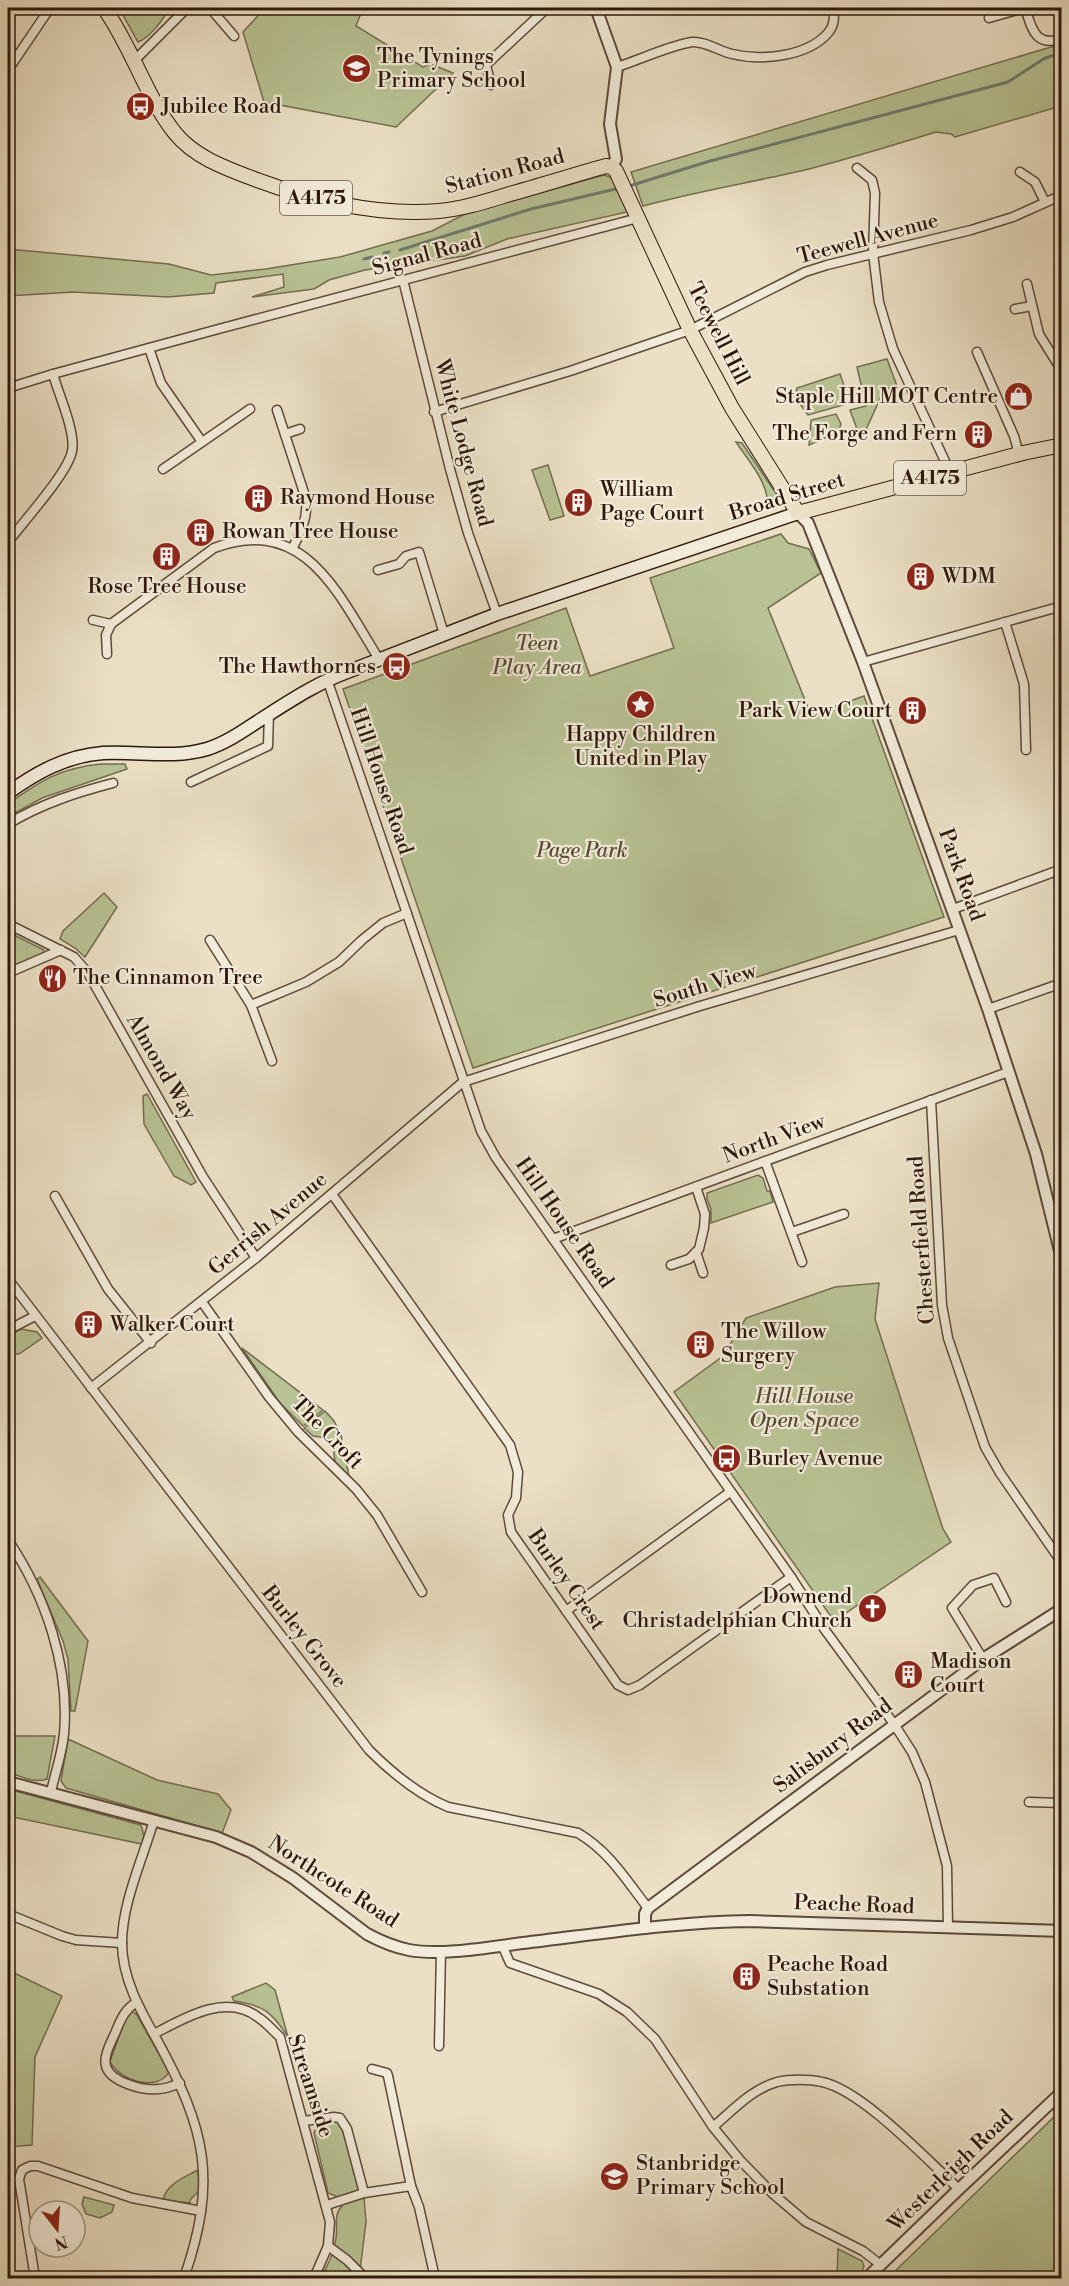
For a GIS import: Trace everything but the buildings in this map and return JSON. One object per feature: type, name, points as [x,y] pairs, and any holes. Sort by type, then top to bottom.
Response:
[{"type":"main road","name":"Station Road","points":[[104,8],[119,29],[151,98],[177,135],[203,157],[231,171],[277,188],[357,207],[396,211],[440,211],[476,204],[606,166],[615,172]]},
{"type":"main road","name":"Teewell Hill","points":[[615,172],[690,330],[732,408],[798,513]]},
{"type":"main road","name":"Broad Street","points":[[8,793],[33,775],[56,763],[74,758],[103,753],[183,755],[209,749],[236,736],[327,679],[497,614],[798,513],[1019,454],[1062,445]]},
{"type":"street","points":[[8,70],[50,8]]},
{"type":"street","points":[[135,60],[185,8]]},
{"type":"street","points":[[210,8],[234,36]]},
{"type":"street","points":[[491,85],[486,65],[547,8]]},
{"type":"street","points":[[596,8],[617,67],[610,124],[616,159],[615,172]]},
{"type":"street","points":[[617,67],[696,42],[731,54],[750,57],[798,51],[819,41],[830,31],[834,12],[831,8]]},
{"type":"street","points":[[988,18],[1024,8],[1035,35],[1049,42],[1062,39]]},
{"type":"street","points":[[857,168],[872,180],[875,194],[873,253],[879,302],[893,349],[950,472]]},
{"type":"street","points":[[1020,172],[1035,183],[1046,202]]},
{"type":"street","name":"Teewell Avenue","points":[[434,412],[570,371],[690,330],[805,272],[971,230],[1013,217],[1062,195]]},
{"type":"street","name":"Signal Road","points":[[8,388],[635,214]]},
{"type":"street","name":"White Lodge Road","points":[[403,280],[434,412],[468,533],[497,614]]},
{"type":"street","points":[[1027,284],[1039,334],[1062,371]]},
{"type":"street","points":[[1016,309],[1032,306]]},
{"type":"street","points":[[149,348],[161,383],[202,442]]},
{"type":"street","points":[[977,352],[1014,436],[1019,454]]},
{"type":"street","points":[[8,542],[66,468],[73,450],[71,434],[53,374]]},
{"type":"street","points":[[163,469],[250,409]]},
{"type":"street","points":[[277,410],[306,499],[308,512],[292,549]]},
{"type":"street","points":[[285,434],[300,429]]},
{"type":"street","name":"Park Road","points":[[798,513],[808,523],[862,662],[988,1009],[1036,1154],[1062,1259]]},
{"type":"street","points":[[107,654],[106,635],[111,624],[214,548],[229,542],[253,538],[275,541],[292,549],[327,577],[379,659]]},
{"type":"street","points":[[378,570],[399,564],[406,556],[419,552],[444,634]]},
{"type":"street","points":[[862,662],[1062,606]]},
{"type":"street","points":[[93,620],[111,624]]},
{"type":"street","points":[[1005,622],[1024,684],[1026,750]]},
{"type":"street","name":"Hill House Road","points":[[327,679],[481,1131],[553,1239],[912,1752],[925,1782],[947,1866],[948,1928]]},
{"type":"street","points":[[191,782],[268,746],[269,714]]},
{"type":"street","points":[[8,824],[61,797],[113,783]]},
{"type":"street","points":[[952,909],[1062,869]]},
{"type":"street","points":[[250,1005],[306,982],[339,962],[383,923],[407,913]]},
{"type":"street","name":"Almond Way","points":[[8,924],[74,957],[88,974],[203,1177],[256,1258]]},
{"type":"street","name":"South View","points":[[463,1082],[700,1006],[959,930]]},
{"type":"street","points":[[210,940],[250,1005],[272,1061]]},
{"type":"street","points":[[8,973],[61,950]]},
{"type":"street","points":[[988,1009],[1062,983]]},
{"type":"street","name":"North View","points":[[553,1239],[1008,1072]]},
{"type":"street","name":"Gerrish Avenue","points":[[91,1388],[256,1258],[463,1082]]},
{"type":"street","name":"Chesterfield Road","points":[[931,1100],[942,1305],[948,1338],[985,1447],[1000,1473],[1062,1563]]},
{"type":"street","points":[[765,1161],[802,1262]]},
{"type":"street","points":[[671,1265],[689,1259],[699,1249],[705,1214],[696,1187]]},
{"type":"street","name":"Burley Crest","points":[[332,1194],[510,1445],[518,1472],[516,1498],[508,1515],[511,1532],[618,1685],[628,1690],[640,1685],[791,1577]]},
{"type":"street","points":[[55,1196],[108,1289],[151,1343]]},
{"type":"street","points":[[792,1233],[844,1214]]},
{"type":"street","points":[[696,1252],[703,1273]]},
{"type":"street","name":"Burley Grove","points":[[8,1279],[369,1750],[390,1771],[430,1799],[447,1807],[578,1833],[596,1844],[609,1856],[648,1908]]},
{"type":"street","name":"The Croft","points":[[202,1302],[269,1397],[298,1431],[356,1489],[377,1515],[422,1592]]},
{"type":"street","points":[[8,1330],[35,1316]]},
{"type":"street","points":[[566,1611],[730,1492]]},
{"type":"street","points":[[8,1540],[27,1568],[53,1633],[64,1692],[64,1735],[51,1792]]},
{"type":"street","points":[[983,1659],[952,1608],[973,1585],[994,1578],[1006,1602]]},
{"type":"street","name":"Salisbury Road","points":[[648,1908],[983,1659],[1062,1609]]},
{"type":"street","name":"Northcote Road","points":[[8,1782],[216,1837],[251,1852],[293,1878],[357,1927],[380,1941],[411,1950],[441,1951],[645,1928]]},
{"type":"street","points":[[1029,1802],[1062,1803]]},
{"type":"street","points":[[154,1820],[126,1910],[122,1943],[128,1981],[180,2083],[194,2115],[200,2138],[204,2167],[201,2211],[195,2244],[184,2278]]},
{"type":"street","points":[[645,1928],[645,1914],[648,1908]]},
{"type":"street","points":[[8,1914],[76,1940],[122,1943]]},
{"type":"street","name":"Peache Road","points":[[645,1928],[750,1921],[1062,1931]]},
{"type":"street","points":[[502,1945],[510,1963],[599,1994],[627,2012],[662,2048],[713,2127],[740,2160],[791,2211],[820,2231],[863,2251],[881,2265]]},
{"type":"street","points":[[439,2046],[441,1951]]},
{"type":"street","points":[[137,2002],[124,2012],[120,2021],[106,2055],[107,2070],[113,2078],[124,2083],[155,2090],[180,2083]]},
{"type":"street","name":"Streamside","points":[[153,2034],[199,2011],[215,2008],[244,2010],[258,2016],[280,2037],[330,2222],[328,2246],[314,2278]]},
{"type":"street","points":[[372,2069],[387,2073],[388,2076],[411,2186],[419,2207],[435,2278]]},
{"type":"street","points":[[713,2127],[749,2097],[777,2082],[797,2080],[822,2082],[855,2097],[958,2189]]},
{"type":"street","name":"Westerleigh Road","points":[[867,2278],[1062,2092]]},
{"type":"street","points":[[303,2121],[340,2118],[346,2129],[364,2193]]},
{"type":"street","points":[[35,2278],[20,2179],[22,2170],[30,2166],[38,2166],[132,2198],[201,2211]]},
{"type":"street","points":[[327,2205],[364,2193],[411,2186]]},
{"type":"street","points":[[328,2246],[347,2260],[365,2278]]},
{"type":"green space","points":[[119,8],[168,8],[156,28],[138,42]]},
{"type":"green space","name":"The Tynings Primary School","points":[[265,8],[363,8],[356,26],[423,67],[431,64],[453,73],[396,127],[264,102],[243,32]]},
{"type":"green space","points":[[1061,44],[1061,106],[955,137],[951,134],[936,132],[809,169],[643,206],[631,172]]},
{"type":"green space","points":[[604,175],[613,178],[627,212],[507,239],[465,256],[365,270],[329,280],[314,289],[252,297],[284,287],[283,274],[216,283],[214,293],[168,297],[73,292],[8,296],[8,249],[169,264],[211,275],[266,269],[340,257],[432,231],[465,214]]},
{"type":"green space","points":[[887,359],[897,386],[884,390],[864,434],[860,437],[850,410],[866,406],[857,367]]},
{"type":"green space","points":[[840,374],[845,388],[841,389],[843,405],[808,415],[795,397],[797,388]]},
{"type":"green space","points":[[836,414],[841,424],[838,432],[809,445],[811,420]]},
{"type":"green space","points":[[736,442],[742,443],[777,495],[776,502],[767,506],[765,489]]},
{"type":"green space","points":[[548,465],[564,516],[550,520],[532,470]]},
{"type":"green space","name":"Page Park","points":[[781,534],[788,543],[809,549],[821,573],[768,608],[811,715],[864,696],[944,917],[473,1068],[343,689],[566,608],[590,676],[674,648],[650,578]]},
{"type":"green space","points":[[101,764],[125,764],[127,769],[42,798],[8,817],[8,804],[41,782],[62,772]]},
{"type":"green space","points":[[104,893],[117,907],[85,957],[60,939],[63,931]]},
{"type":"green space","points":[[14,935],[44,950],[44,954],[8,969],[9,947]]},
{"type":"green space","points":[[147,1094],[196,1182],[191,1185],[174,1176],[144,1124],[143,1096]]},
{"type":"green space","points":[[758,1175],[763,1178],[773,1202],[711,1223],[711,1209],[707,1193]]},
{"type":"green space","name":"Hill House Open Space","points":[[879,1283],[875,1319],[943,1529],[951,1542],[834,1621],[674,1392],[723,1356],[746,1318],[835,1287]]},
{"type":"green space","points":[[21,1329],[37,1332],[42,1338],[19,1354],[8,1354],[8,1337]]},
{"type":"green space","points":[[242,1348],[323,1410],[303,1426],[280,1403]]},
{"type":"green space","points":[[325,1411],[334,1421],[341,1435],[349,1476],[335,1462],[333,1446],[327,1438],[313,1436],[304,1428]]},
{"type":"green space","points":[[40,1577],[88,1641],[75,1711],[71,1711],[68,1659],[63,1641],[37,1579]]},
{"type":"green space","points":[[8,1736],[55,1736],[47,1779],[33,1780],[8,1772]]},
{"type":"green space","points":[[68,1739],[157,1780],[218,1794],[231,1810],[222,1833],[66,1788],[61,1781]]},
{"type":"green space","points":[[8,1789],[141,1825],[144,1836],[142,1844],[8,1816]]},
{"type":"green space","points":[[8,1970],[62,1996],[35,2057],[32,2145],[8,2147]]},
{"type":"green space","points":[[266,1983],[275,1990],[288,2037],[277,2021],[266,2011],[234,2001],[232,1997]]},
{"type":"green space","points":[[132,2011],[137,2015],[169,2072],[156,2082],[138,2082],[129,2078],[114,2068],[110,2061],[127,2015]]},
{"type":"green space","points":[[1061,2110],[1061,2278],[888,2278]]},
{"type":"green space","points":[[332,2119],[340,2123],[349,2136],[364,2197],[366,2222],[359,2278],[320,2278],[334,2249],[337,2217],[342,2206],[338,2197],[328,2193],[314,2133],[320,2123]]},
{"type":"green space","points":[[198,2170],[199,2191],[190,2203],[163,2200],[172,2185]]},
{"type":"green space","points":[[84,2197],[114,2205],[112,2212],[100,2218],[87,2214],[87,2199],[83,2199]]},
{"type":"green space","points":[[838,2249],[862,2261],[864,2266],[862,2272],[855,2278],[837,2278]]},
{"type":"waterway","points":[[626,187],[710,161],[1008,82],[1045,58],[1062,53]]},
{"type":"waterway","points":[[400,250],[531,209],[620,188]]},
{"type":"waterway","points":[[384,253],[389,252]]},
{"type":"waterway","points":[[364,259],[372,257]]},
{"type":"place","name":"The Tynings Primary School","points":[[356,69]]},
{"type":"place","name":"Jubilee Road","points":[[140,107]]},
{"type":"place","name":"Staple Hill MOT Centre","points":[[1019,397]]},
{"type":"place","name":"The Forge and Fern","points":[[978,434]]},
{"type":"place","name":"Raymond House","points":[[259,498]]},
{"type":"place","name":"William Page Court","points":[[579,502]]},
{"type":"place","name":"Rowan Tree House","points":[[201,532]]},
{"type":"place","name":"Rose Tree House","points":[[167,556]]},
{"type":"place","name":"WDM","points":[[921,577]]},
{"type":"place","name":"The Hawthornes","points":[[397,667]]},
{"type":"place","name":"Happy Children United in Play","points":[[641,704]]},
{"type":"place","name":"Park View Court","points":[[913,711]]},
{"type":"place","name":"The Cinnamon Tree","points":[[52,978]]},
{"type":"place","name":"Walker Court","points":[[89,1325]]},
{"type":"place","name":"The Willow Surgery","points":[[700,1344]]},
{"type":"place","name":"Burley Avenue","points":[[726,1459]]},
{"type":"place","name":"Downend Christadelphian Church","points":[[873,1609]]},
{"type":"place","name":"Madison Court","points":[[909,1674]]},
{"type":"place","name":"Peache Road Substation","points":[[746,1977]]},
{"type":"place","name":"Stanbridge Primary School","points":[[615,2176]]},
{"type":"park label","name":"Teen Play Area","points":[[537,656]]}]
